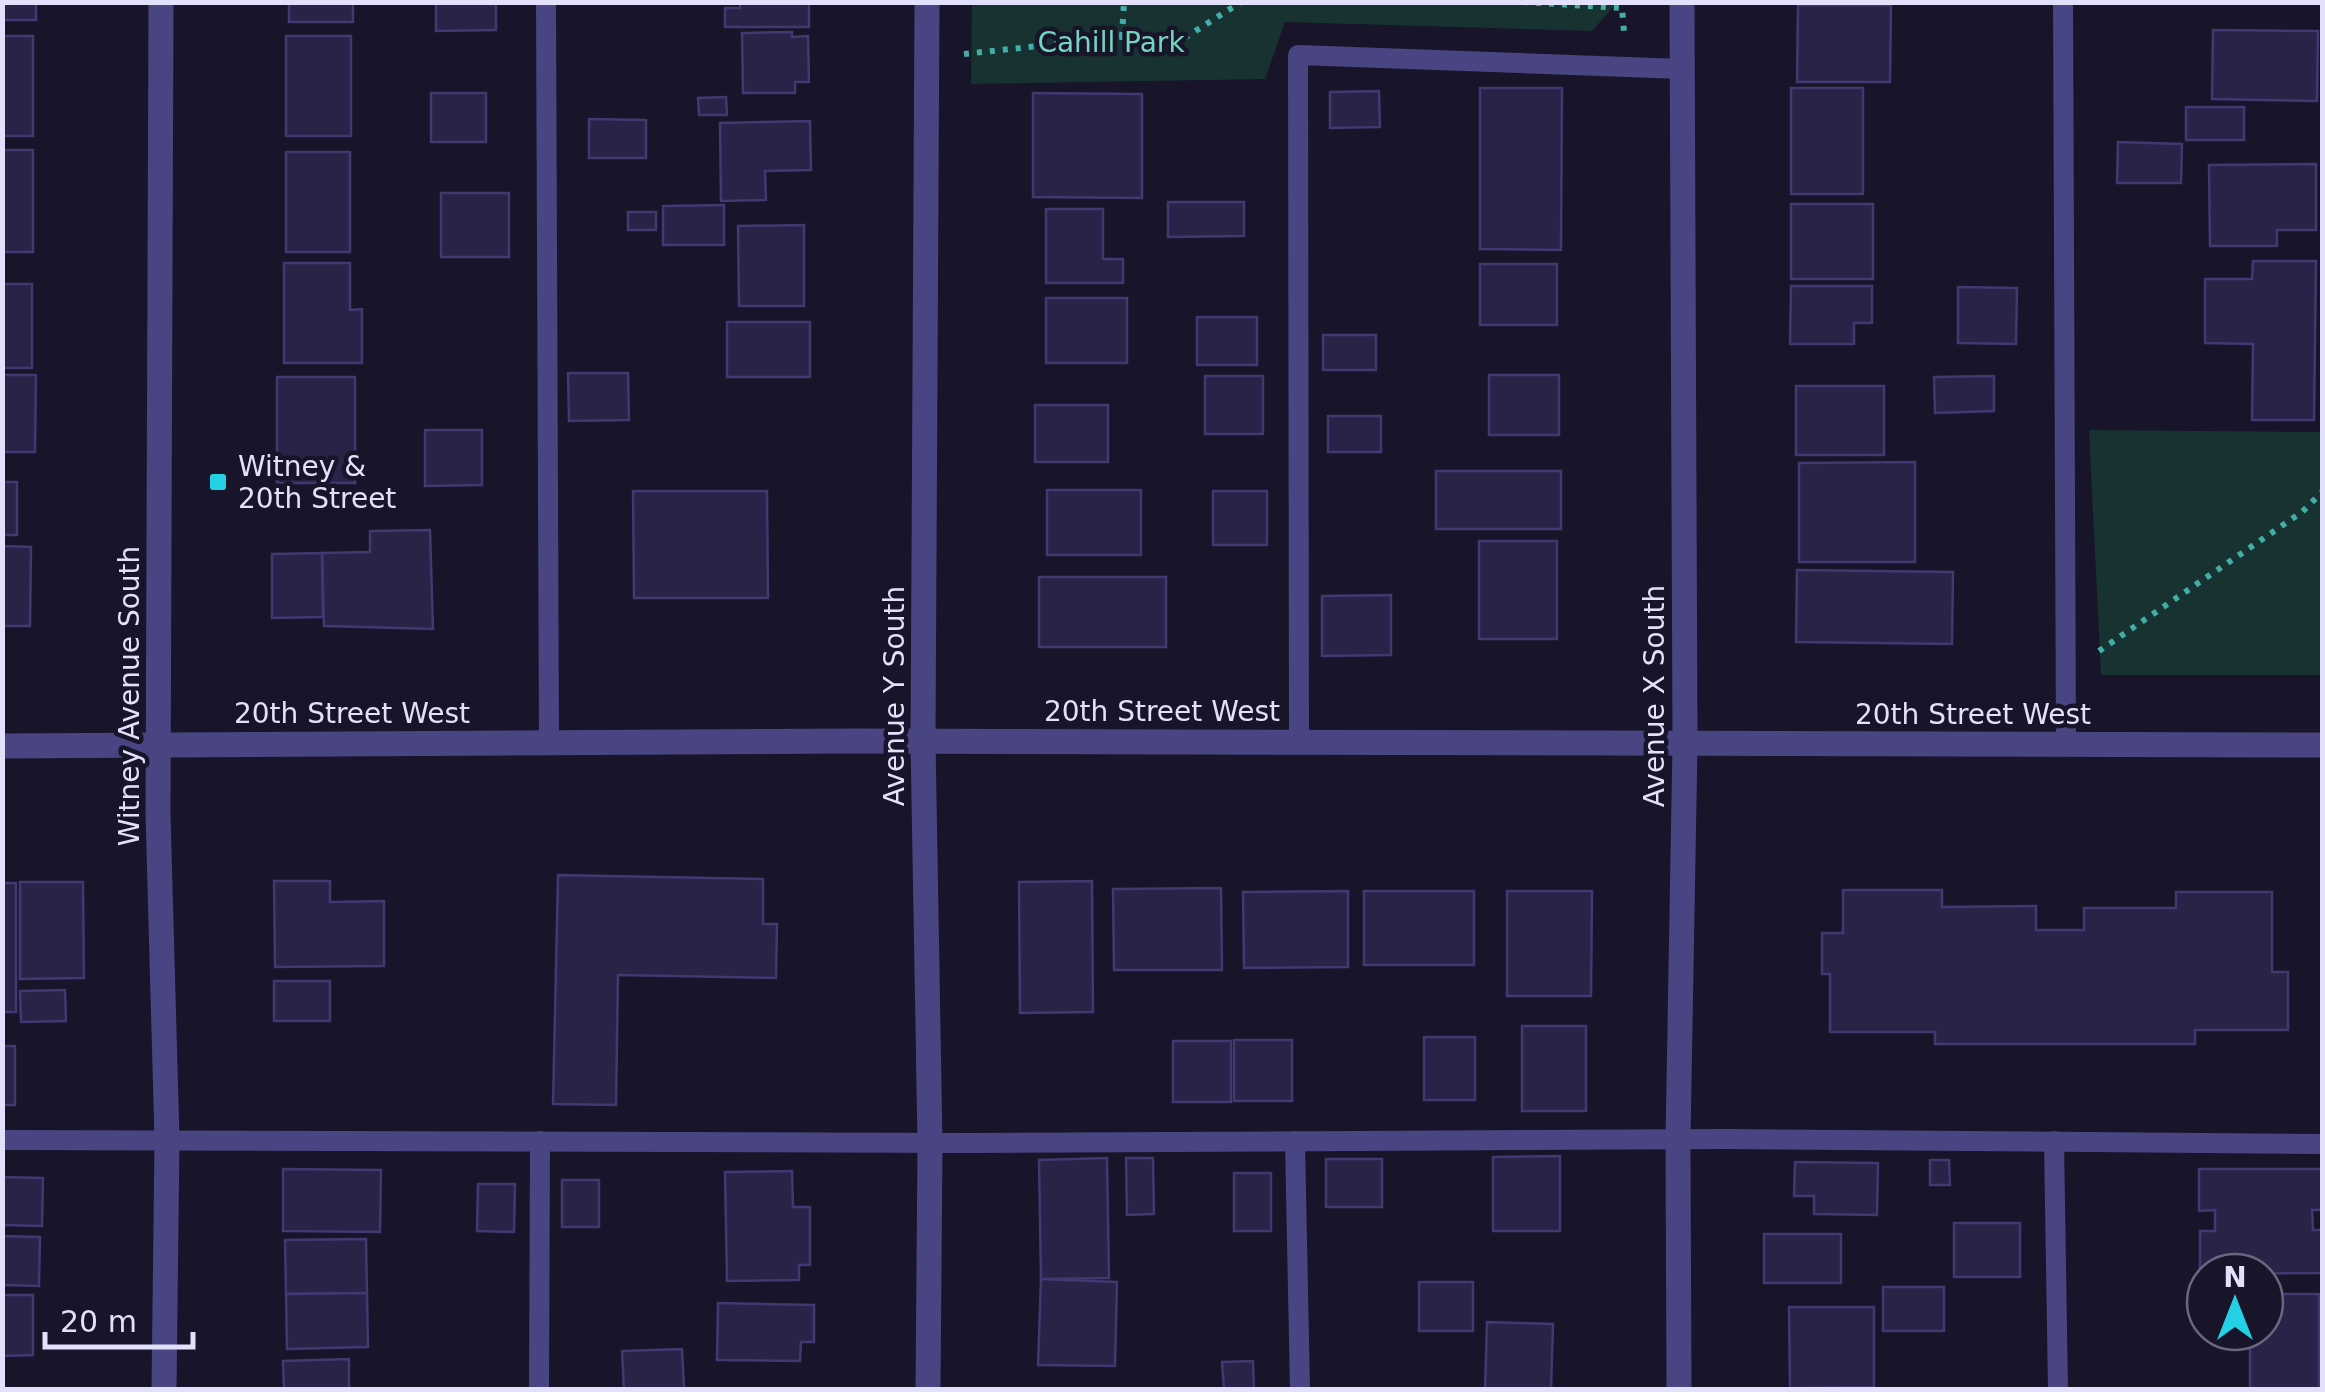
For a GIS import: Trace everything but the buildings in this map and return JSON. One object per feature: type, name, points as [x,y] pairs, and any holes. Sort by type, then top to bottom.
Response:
[{"type":"street","name":"Witney Avenue South","points":[[161,2],[158,744],[166,1139],[164,1390]]},
{"type":"street","name":"Avenue Y South","points":[[927,2],[923,741],[930,1143],[928,1390]]},
{"type":"street","name":"Avenue X South","points":[[1679,1390],[1678,1140],[1685,743],[1682,2]]},
{"type":"street","name":"20th Street West","points":[[2,746],[923,741],[2322,745]]},
{"type":"lane","points":[[546,2],[549,742]]},
{"type":"lane","points":[[2063,2],[2066,744]]},
{"type":"lane","points":[[1299,741],[1298,56],[1682,69]]},
{"type":"lane","points":[[2,1140],[2322,1144]]},
{"type":"lane","points":[[1296,1140],[1300,1390]]},
{"type":"lane","points":[[538,1390],[540,1142]]},
{"type":"lane","points":[[2054,1142],[2058,1390]]},
{"type":"path","points":[[1122,37],[1124,2]]},
{"type":"path","points":[[967,54],[1122,37],[1186,37],[1241,2]]},
{"type":"path","points":[[1524,2],[1622,8],[1625,66]]},
{"type":"path","points":[[2065,674],[2302,512],[2322,492]]},
{"type":"green space","name":"Cahill Park","points":[[1617,2],[1592,31],[1285,22],[1265,79],[971,84],[972,3]]},
{"type":"green space","points":[[2089,430],[2322,432],[2322,675],[2101,675]]},
{"type":"place","name":"Witney & 20th Street","points":[[218,482]]}]
